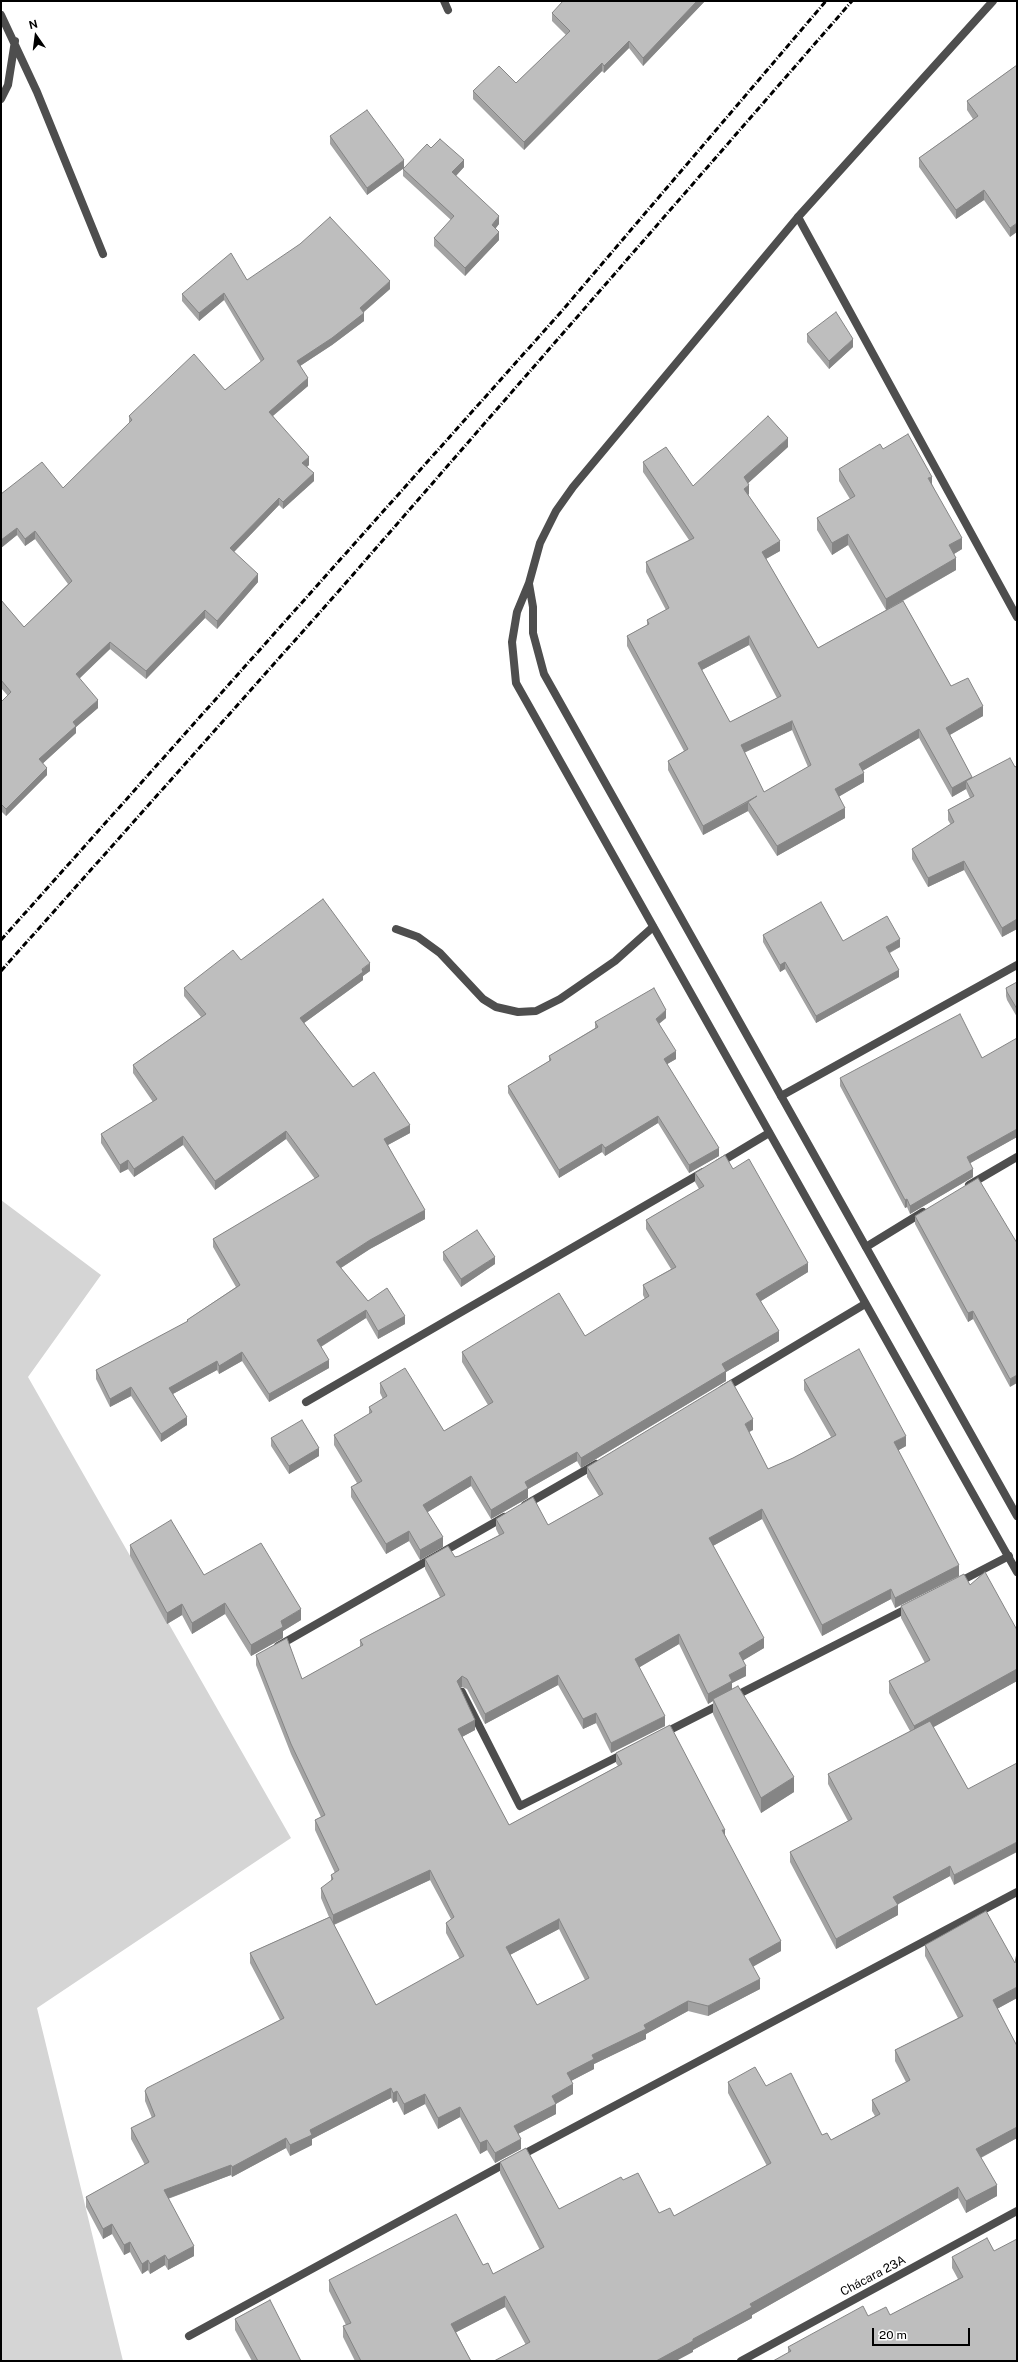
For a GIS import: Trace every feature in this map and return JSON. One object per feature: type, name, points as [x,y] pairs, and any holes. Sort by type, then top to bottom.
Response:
[{"type":"street","points":[[444,1],[448,10]]},
{"type":"street","points":[[993,1],[798,217],[573,487],[556,511],[540,543],[529,583],[517,612],[512,642],[516,682],[864,1304],[1017,1572]]},
{"type":"street","points":[[1,15],[15,41],[103,254]]},
{"type":"street","points":[[1,99],[8,85],[15,41]]},
{"type":"street","points":[[798,217],[1017,617]]},
{"type":"street","points":[[529,583],[534,607],[533,634],[544,674],[1017,1516]]},
{"type":"street","points":[[396,929],[418,937],[440,952],[483,999],[496,1007],[518,1012],[536,1011],[560,999],[615,961],[653,927]]},
{"type":"street","points":[[781,1096],[1017,965]]},
{"type":"street","points":[[306,1402],[769,1133]]},
{"type":"street","points":[[964,1188],[1017,1157]]},
{"type":"street","points":[[866,1247],[930,1208]]},
{"type":"street","points":[[712,1396],[864,1304]]},
{"type":"street","points":[[267,1653],[603,1460]]},
{"type":"street","points":[[948,1587],[1009,1556]]},
{"type":"street","points":[[653,1738],[920,1602]]},
{"type":"street","points":[[462,1692],[520,1806],[632,1749]]},
{"type":"street","points":[[189,2336],[667,2076],[1017,1892]]},
{"type":"street","name":"Chácara 23A","points":[[741,2361],[1017,2211]]},
{"type":"shaded area","points":[[1,1200],[101,1275],[28,1377],[291,1838],[37,2008],[123,2361],[1,2361]]},
{"type":"building","points":[[563,1],[697,1],[643,58],[629,41],[604,66],[602,63],[524,142],[473,91],[499,66],[516,83],[570,31],[552,13]]},
{"type":"building","points":[[1017,65],[1017,223],[1010,228],[984,190],[956,210],[919,158],[978,116],[967,101]]},
{"type":"building","points":[[367,110],[404,160],[367,188],[330,136]]},
{"type":"building","points":[[440,139],[464,160],[452,172],[499,216],[492,225],[499,232],[465,268],[434,238],[454,216],[403,169],[427,144],[431,148]]},
{"type":"building","points":[[330,217],[390,281],[360,308],[364,313],[332,338],[297,361],[308,378],[269,412],[309,457],[302,463],[314,473],[283,502],[279,498],[230,548],[258,574],[217,621],[205,610],[146,671],[110,642],[76,674],[98,700],[73,722],[76,726],[39,759],[47,768],[6,809],[1,804],[1,702],[11,692],[1,680],[1,600],[24,627],[72,581],[35,531],[25,539],[17,528],[1,540],[1,494],[42,462],[63,488],[132,420],[129,416],[194,354],[225,390],[264,359],[224,293],[199,313],[182,294],[231,253],[247,280],[300,244]]},
{"type":"building","points":[[836,312],[853,339],[829,361],[807,334]]},
{"type":"building","points":[[768,416],[788,438],[744,477],[749,485],[744,489],[780,541],[762,552],[818,648],[903,601],[951,686],[968,678],[983,706],[946,728],[972,777],[952,788],[919,729],[859,764],[864,773],[835,789],[845,808],[777,846],[748,802],[757,796],[703,826],[668,761],[688,749],[627,636],[649,624],[647,620],[669,608],[646,562],[694,538],[643,462],[666,447],[693,486]],"holes":[[[749,636],[781,696],[730,722],[698,663]],[[792,721],[811,765],[764,792],[741,745]]]},
{"type":"building","points":[[908,434],[932,477],[928,478],[962,538],[949,545],[956,558],[886,599],[848,534],[832,543],[817,518],[855,496],[839,469],[880,444],[883,449]]},
{"type":"building","points":[[1010,758],[1015,767],[1017,766],[1017,919],[1002,928],[964,861],[928,878],[912,849],[954,822],[948,810],[974,796],[966,781]]},
{"type":"building","points":[[323,899],[370,963],[362,969],[363,972],[300,1018],[353,1087],[374,1072],[410,1125],[384,1139],[425,1210],[370,1240],[336,1262],[368,1301],[387,1288],[405,1316],[378,1331],[366,1310],[317,1340],[329,1360],[269,1394],[242,1352],[219,1366],[217,1361],[169,1388],[187,1417],[161,1434],[131,1387],[110,1399],[96,1370],[188,1321],[187,1320],[240,1285],[213,1239],[319,1176],[286,1131],[215,1181],[183,1136],[134,1169],[128,1160],[120,1165],[101,1134],[157,1099],[133,1065],[206,1014],[184,988],[233,950],[241,960]]},
{"type":"building","points":[[821,902],[843,941],[887,916],[900,939],[886,947],[899,970],[816,1016],[785,962],[780,965],[763,935]]},
{"type":"building","points":[[1017,982],[1017,1009],[1006,988]]},
{"type":"building","points":[[654,988],[666,1010],[656,1019],[676,1051],[664,1059],[719,1148],[689,1165],[658,1116],[605,1148],[602,1144],[559,1170],[508,1086],[551,1060],[549,1056],[598,1027],[595,1022]]},
{"type":"building","points":[[960,1014],[982,1058],[1017,1038],[1017,1129],[967,1157],[973,1169],[910,1206],[907,1199],[905,1200],[840,1078]]},
{"type":"building","points":[[725,1155],[733,1169],[749,1159],[808,1263],[756,1294],[779,1331],[722,1364],[726,1371],[581,1458],[577,1452],[525,1482],[528,1488],[491,1510],[471,1476],[423,1505],[443,1537],[420,1550],[409,1531],[386,1544],[351,1487],[362,1481],[334,1435],[372,1412],[369,1407],[387,1396],[380,1383],[405,1368],[444,1431],[493,1402],[462,1352],[559,1293],[585,1336],[649,1296],[643,1285],[676,1267],[646,1220],[704,1186],[695,1173]]},
{"type":"building","points":[[978,1178],[1017,1243],[1017,1375],[1010,1379],[973,1311],[968,1313],[915,1216]]},
{"type":"building","points":[[477,1230],[495,1257],[461,1279],[443,1252]]},
{"type":"building","points":[[859,1349],[906,1436],[894,1442],[959,1565],[895,1598],[891,1589],[822,1625],[762,1509],[709,1538],[764,1638],[739,1653],[746,1666],[729,1675],[732,1681],[708,1694],[679,1634],[635,1659],[665,1716],[611,1743],[596,1713],[583,1719],[558,1675],[485,1714],[467,1679],[462,1676],[457,1681],[475,1720],[458,1729],[509,1825],[622,1764],[616,1753],[670,1725],[725,1830],[722,1830],[781,1941],[749,1959],[760,1979],[708,2006],[688,2001],[644,2025],[646,2029],[592,2055],[594,2059],[567,2073],[573,2084],[552,2096],[556,2104],[514,2126],[521,2139],[495,2153],[487,2140],[480,2143],[460,2107],[438,2118],[425,2094],[404,2104],[397,2091],[393,2093],[391,2088],[310,2130],[312,2135],[290,2145],[286,2138],[232,2167],[231,2165],[164,2190],[194,2246],[168,2260],[165,2255],[150,2264],[148,2260],[142,2264],[130,2242],[124,2245],[112,2224],[103,2229],[86,2197],[149,2162],[131,2128],[155,2116],[145,2091],[147,2088],[284,2018],[250,1953],[330,1917],[376,2005],[464,1956],[446,1923],[454,1917],[430,1870],[333,1915],[321,1888],[333,1879],[331,1875],[339,1870],[315,1820],[325,1815],[291,1744],[256,1655],[287,1638],[302,1679],[363,1645],[360,1640],[445,1595],[425,1559],[448,1546],[455,1557],[459,1556],[504,1533],[496,1519],[533,1497],[548,1525],[603,1494],[587,1467],[731,1380],[753,1419],[745,1424],[768,1469],[793,1458],[836,1435],[804,1380]],"holes":[[[559,1919],[589,1978],[537,2005],[506,1947]]]},
{"type":"building","points":[[302,1420],[319,1448],[289,1466],[271,1438]]},
{"type":"building","points":[[171,1520],[204,1575],[261,1543],[301,1609],[281,1621],[283,1627],[251,1645],[225,1603],[192,1623],[182,1604],[167,1613],[130,1545]]},
{"type":"building","points":[[985,1572],[1017,1630],[1017,1669],[914,1726],[889,1681],[930,1660],[901,1606],[964,1574],[970,1585]]},
{"type":"building","points":[[738,1686],[794,1777],[761,1798],[713,1699]]},
{"type":"building","points":[[930,1721],[968,1789],[1017,1763],[1017,1842],[954,1875],[950,1866],[893,1897],[898,1905],[836,1939],[790,1852],[852,1819],[828,1774]]},
{"type":"building","points":[[986,1911],[1015,1963],[1017,1953],[1017,1987],[993,2000],[1017,2046],[1017,2127],[976,2149],[997,2185],[966,2201],[958,2187],[750,2304],[752,2307],[656,2361],[494,2361],[530,2342],[505,2296],[451,2324],[471,2361],[361,2361],[343,2326],[351,2323],[329,2280],[456,2214],[483,2265],[488,2263],[493,2274],[544,2247],[500,2162],[526,2148],[559,2209],[621,2177],[623,2180],[638,2173],[659,2213],[670,2208],[674,2216],[771,2163],[728,2082],[755,2067],[766,2086],[791,2073],[822,2135],[827,2133],[831,2140],[880,2114],[872,2100],[910,2080],[895,2050],[963,2016],[925,1945]]},
{"type":"building","points":[[987,2238],[994,2251],[1017,2239],[1017,2361],[773,2361],[791,2351],[788,2347],[863,2306],[868,2316],[886,2307],[890,2315],[963,2277],[952,2257]]},
{"type":"building","points":[[270,2300],[301,2361],[258,2361],[235,2319]]},
{"type":"railway","points":[[1,940],[561,312],[826,1]]},
{"type":"railway","points":[[1,971],[337,593],[852,1]]}]
